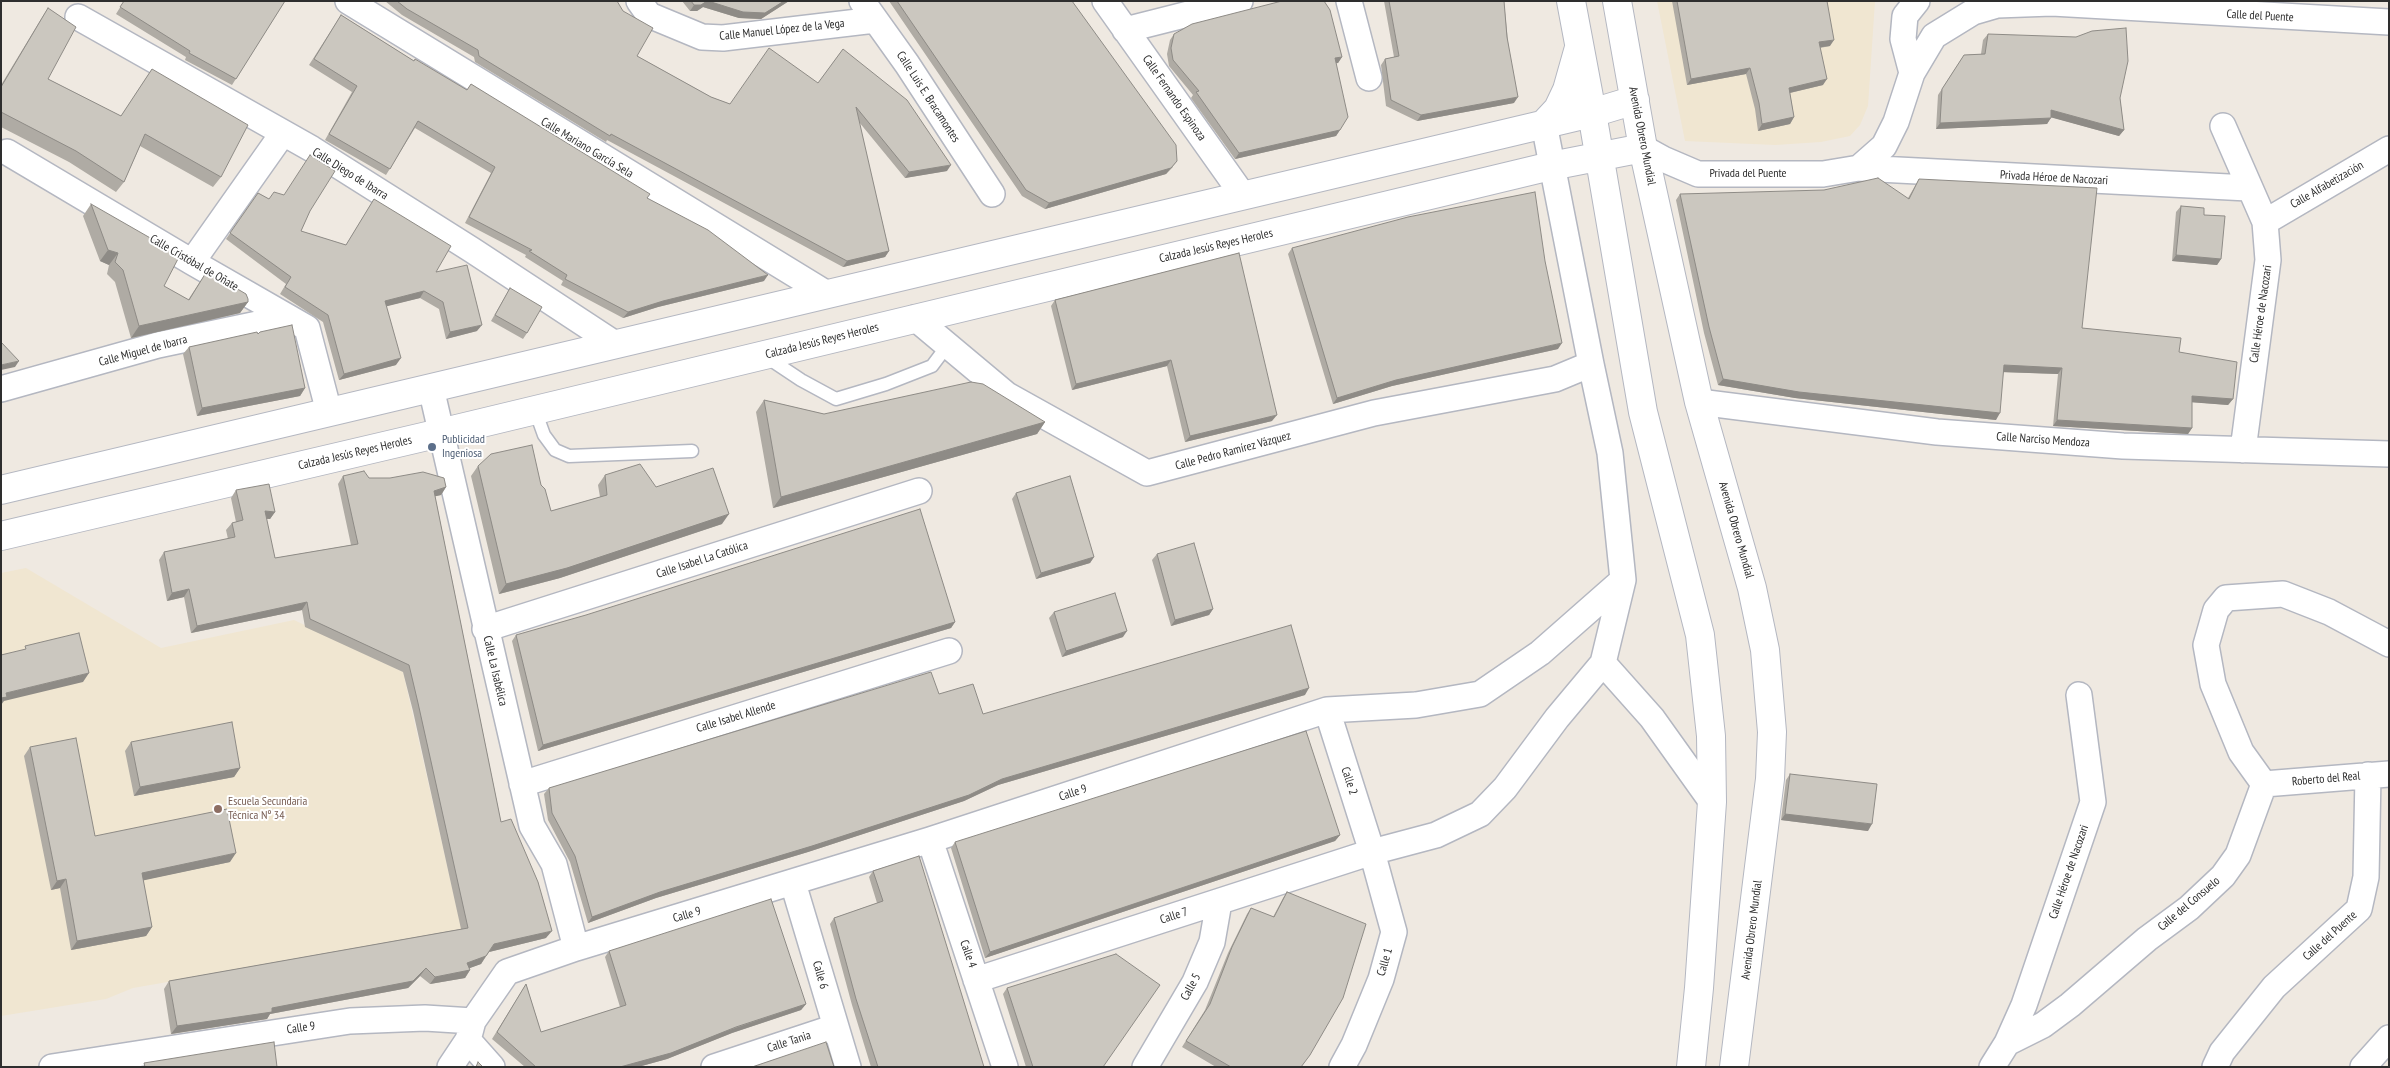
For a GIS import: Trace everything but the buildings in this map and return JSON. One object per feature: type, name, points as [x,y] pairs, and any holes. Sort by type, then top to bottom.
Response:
[{"type":"street","name":"Calle Mariano García Sela","points":[[348,1],[827,294]]},
{"type":"street","name":"Calle Manuel López de la Vega","points":[[639,1],[649,15],[702,37],[723,38],[869,11]]},
{"type":"street","name":"Calle Fernando Espinoza","points":[[1106,1],[1242,194]]},
{"type":"street","points":[[1125,30],[1240,1]]},
{"type":"street","points":[[1349,1],[1369,78]]},
{"type":"street","points":[[1571,1],[1580,42],[1643,412],[1700,635],[1711,736],[1712,802],[1699,988],[1691,1067]]},
{"type":"street","name":"Avenida Obrero Mundial","points":[[1617,1],[1643,148],[1699,402],[1752,588],[1765,650],[1772,732],[1768,797],[1734,1067]]},
{"type":"street","points":[[1912,73],[1903,39],[1905,16],[1917,1]]},
{"type":"street","name":"Calle del Puente","points":[[1859,168],[1884,146],[1896,122],[1912,73],[1934,36],[1972,12],[1998,5],[2052,3],[2389,22]]},
{"type":"street","name":"Calle Luis E. Bracamontes","points":[[869,11],[908,64],[992,194]]},
{"type":"street","name":"Calle Diego de Ibarra","points":[[78,16],[283,133],[472,250],[614,344]]},
{"type":"street","points":[[1544,124],[1558,108],[1567,90],[1580,42]]},
{"type":"street","points":[[1,490],[1242,194],[1592,113],[1635,100]]},
{"type":"street","points":[[1544,124],[1610,453],[1623,580],[1603,663],[1652,718],[1712,802]]},
{"type":"street","name":"Calle Héroe de Nacozari","points":[[2223,126],[2248,188],[2265,222],[2268,260],[2243,450]]},
{"type":"street","points":[[192,262],[283,133]]},
{"type":"street","name":"Privada del Puente","points":[[1643,148],[1663,160],[1698,174],[1822,174],[1859,168]]},
{"type":"street","name":"Calzada Jesús Reyes Heroles","points":[[1,536],[440,433],[1551,166],[1599,155],[1643,148]]},
{"type":"street","name":"Calle Alfabetización","points":[[2265,222],[2389,149]]},
{"type":"street","name":"Calle Cristóbal de Oñate","points":[[7,152],[286,318],[307,328],[329,412]]},
{"type":"street","name":"Privada Héroe de Nacozari","points":[[1859,168],[2248,188]]},
{"type":"street","name":"Calle Miguel de Ibarra","points":[[1,389],[158,345],[286,318]]},
{"type":"street","name":"Calle Pedro Ramírez Vázquez","points":[[915,318],[1007,395],[1147,473],[1374,413],[1555,379],[1591,364]]},
{"type":"street","name":"Calle La Isabélica","points":[[431,388],[532,826],[554,864],[576,948]]},
{"type":"street","name":"Calle Narciso Mendoza","points":[[1699,402],[1936,432],[2123,446],[2389,454]]},
{"type":"street","name":"Calle Isabel La Católica","points":[[485,628],[919,491]]},
{"type":"street","name":"Calle 9","points":[[52,1067],[350,1021],[425,1018],[470,1030],[507,972],[576,948],[930,840],[1327,710],[1416,705],[1480,694],[1540,653],[1623,580]]},
{"type":"street","points":[[2264,784],[2241,752],[2213,684],[2206,645],[2216,610],[2226,598],[2283,594],[2330,612],[2389,644]]},
{"type":"street","name":"Calle Isabel Allende","points":[[522,784],[949,651]]},
{"type":"street","name":"Calle 7","points":[[976,980],[1372,852],[1436,835],[1480,814],[1505,788],[1557,718],[1603,663]]},
{"type":"street","name":"Calle Héroe de Nacozari","points":[[1992,1067],[2007,1043],[2024,1005],[2093,802],[2079,696]]},
{"type":"street","name":"Calle 2","points":[[1327,710],[1372,852]]},
{"type":"street","name":"Calle del Puente","points":[[2219,1060],[2274,987],[2319,944],[2348,922],[2359,910],[2366,878],[2378,775]]},
{"type":"street","name":"Roberto del Real","points":[[2264,784],[2378,775]]},
{"type":"street","name":"Calle del Consuelo","points":[[2007,1043],[2043,1025],[2070,1005],[2147,939],[2189,908],[2223,876],[2238,855],[2264,784]]},
{"type":"street","name":"Calle 4","points":[[930,840],[1005,1067]]},
{"type":"street","name":"Calle 1","points":[[1342,1067],[1354,1045],[1381,979],[1394,932],[1372,852]]},
{"type":"street","name":"Calle 6","points":[[793,883],[848,1067]]},
{"type":"street","name":"Calle 5","points":[[1146,1067],[1195,982],[1212,942],[1219,902]]},
{"type":"street","name":"Calle Tania","points":[[714,1067],[835,1028]]},
{"type":"street","points":[[450,1067],[470,1030]]},
{"type":"street","points":[[470,1030],[492,1067]]},
{"type":"street","points":[[2363,1067],[2389,1038]]},
{"type":"street","points":[[2194,1067],[2219,1060]]},
{"type":"lane","points":[[763,355],[801,380],[836,399],[886,384],[932,366],[947,346]]},
{"type":"lane","points":[[535,410],[544,435],[555,450],[569,456],[692,451]]},
{"type":"shaded area","points":[[1657,1],[1875,1],[1868,106],[1860,125],[1850,136],[1821,142],[1775,145],[1685,141]]},
{"type":"shaded area","name":"Escuela Secundaria Técnica Nº 34","points":[[26,568],[161,648],[294,620],[403,672],[462,931],[133,988],[106,999],[1,1016],[1,573]]},
{"type":"place","name":"Publicidad Ingeniosa","points":[[432,447]]},
{"type":"place","name":"Escuela Secundaria Técnica Nº 34","points":[[218,809]]}]
